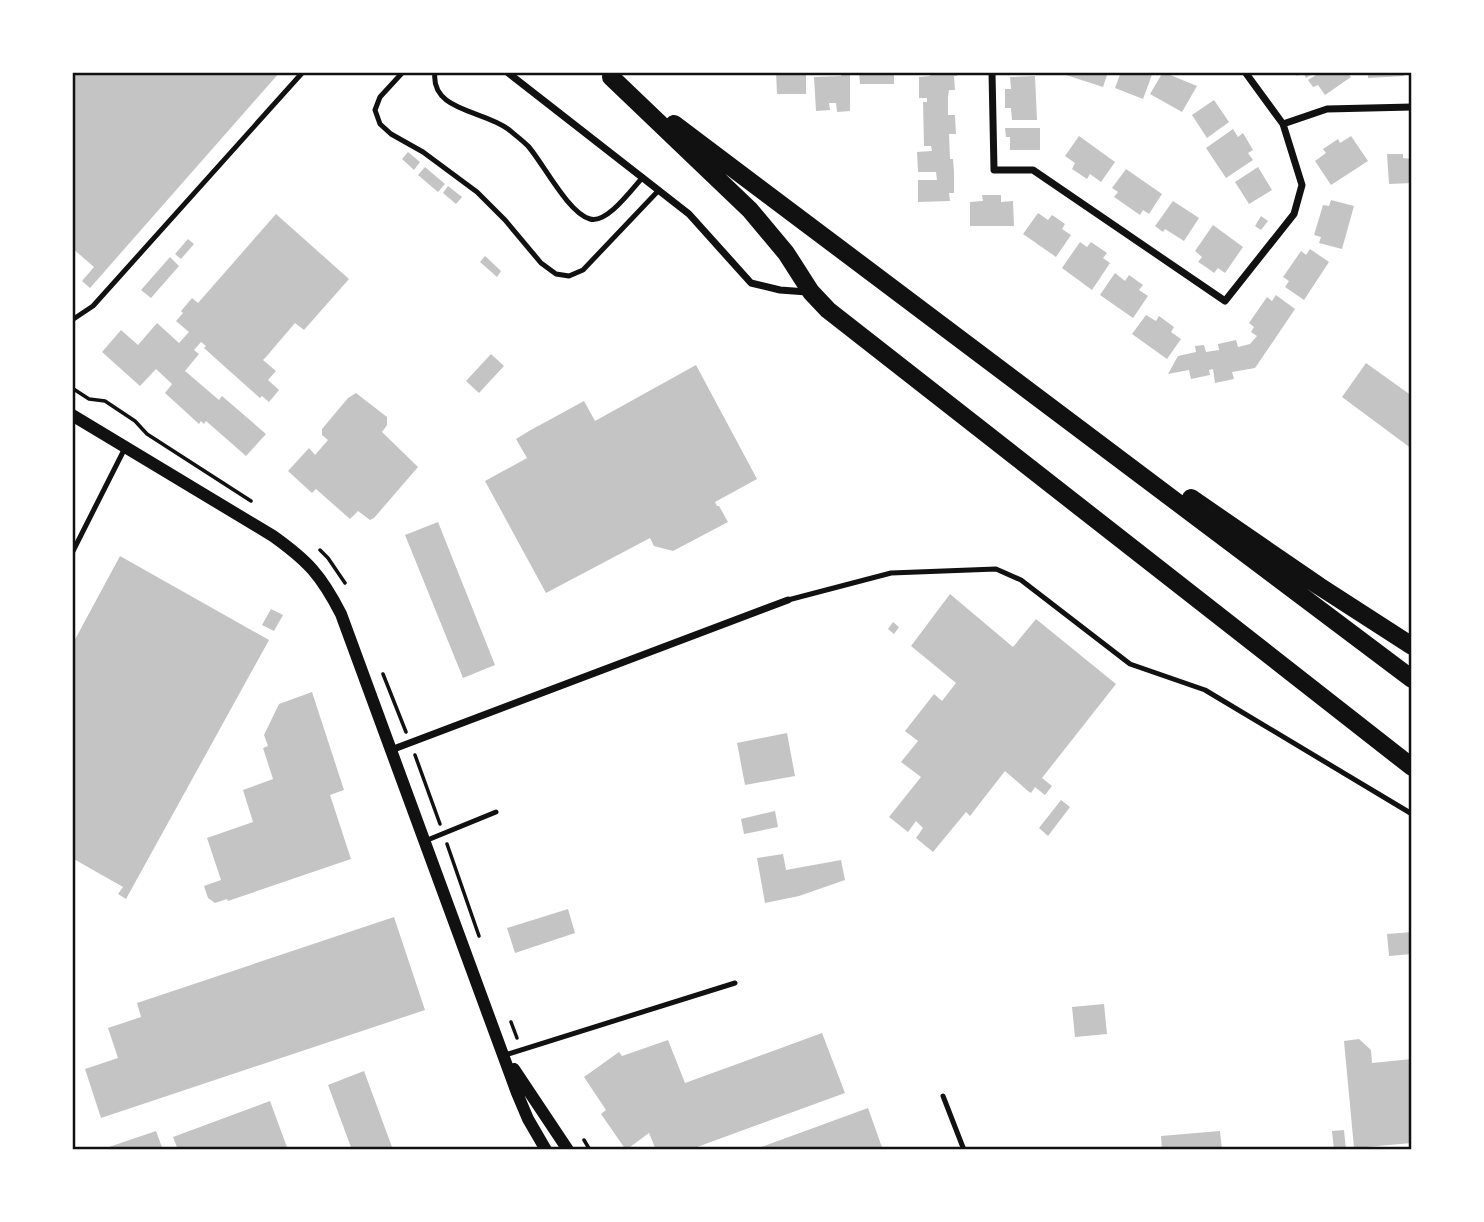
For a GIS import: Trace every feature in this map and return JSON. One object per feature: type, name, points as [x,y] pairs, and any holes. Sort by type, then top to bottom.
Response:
[{"type":"main road","points":[[607,74],[1412,679]]},
{"type":"main road","points":[[607,74],[750,210],[786,253],[811,292],[828,310],[1412,767]]},
{"type":"main road","points":[[842,250],[1239,532],[1412,646]]},
{"type":"street","points":[[506,72],[689,214],[751,283],[780,290],[811,292]]},
{"type":"street","points":[[992,72],[993,170],[1033,170],[1225,301],[1294,214],[1301,185],[1283,124],[1245,72]]},
{"type":"street","points":[[1283,124],[1327,109],[1412,107]]},
{"type":"street","points":[[73,420],[273,536],[313,568],[322,579],[341,614],[528,1119],[546,1150]]},
{"type":"street","points":[[391,750],[788,600]]},
{"type":"street","points":[[505,1055],[568,1150]]},
{"type":"lane","points":[[72,320],[93,306],[303,72]]},
{"type":"lane","points":[[402,72],[380,97],[374,110],[380,124],[477,192],[541,263],[556,274],[569,276],[583,270],[659,190]]},
{"type":"lane","points":[[435,72],[433,80],[438,94],[445,101],[488,117],[505,127],[528,146],[563,195],[590,219],[600,219],[613,210],[643,177]]},
{"type":"lane","points":[[72,553],[125,448]]},
{"type":"lane","points":[[788,600],[891,573],[996,569],[1021,580],[1130,664],[1205,690],[1412,814]]},
{"type":"lane","points":[[425,841],[496,812]]},
{"type":"lane","points":[[505,1055],[735,983]]},
{"type":"lane","points":[[943,1096],[964,1150]]},
{"type":"building","points":[[72,72],[280,72],[90,288],[82,281],[94,267],[72,248]]},
{"type":"building","points":[[776,72],[806,72],[806,94],[777,94]]},
{"type":"building","points":[[859,72],[894,72],[894,84],[860,84]]},
{"type":"building","points":[[930,72],[957,72],[957,76],[954,76],[955,90],[949,90],[948,97],[948,115],[955,115],[956,134],[949,134],[954,193],[949,193],[950,201],[918,202],[918,180],[937,180],[936,172],[918,172],[917,152],[932,151],[931,146],[924,146],[923,102],[927,102],[927,98],[919,98],[919,77],[930,76]]},
{"type":"building","points":[[1067,72],[1108,72],[1103,87],[1066,75]]},
{"type":"building","points":[[1121,72],[1153,72],[1143,99],[1115,88]]},
{"type":"building","points":[[1163,72],[1197,86],[1182,112],[1150,94]]},
{"type":"building","points":[[1303,72],[1315,72],[1306,78]]},
{"type":"building","points":[[1321,72],[1347,72],[1351,77],[1325,95],[1318,85],[1313,87],[1308,80]]},
{"type":"building","points":[[1368,72],[1404,72],[1404,76],[1368,78]]},
{"type":"building","points":[[841,73],[850,73],[850,111],[837,112],[836,103],[829,103],[830,110],[816,111],[814,77],[841,76]]},
{"type":"building","points":[[1035,76],[1037,120],[1012,120],[1011,108],[1005,108],[1005,89],[1011,89],[1010,77]]},
{"type":"building","points":[[1214,100],[1229,122],[1207,138],[1192,115]]},
{"type":"building","points":[[1005,128],[1040,128],[1040,150],[1010,150],[1010,137],[1006,137]]},
{"type":"building","points":[[1233,129],[1238,137],[1243,133],[1253,150],[1248,153],[1253,160],[1226,178],[1206,148]]},
{"type":"building","points":[[1079,136],[1115,162],[1101,182],[1090,174],[1087,179],[1072,169],[1075,163],[1065,156]]},
{"type":"building","points":[[1351,136],[1368,161],[1331,185],[1315,161],[1326,153],[1323,149],[1338,139],[1340,143]]},
{"type":"building","points":[[408,152],[420,162],[414,170],[402,159]]},
{"type":"building","points":[[1387,154],[1403,154],[1403,158],[1412,159],[1412,183],[1389,184]]},
{"type":"building","points":[[425,167],[445,184],[438,192],[418,175]]},
{"type":"building","points":[[1258,167],[1272,190],[1249,204],[1235,182]]},
{"type":"building","points":[[1126,169],[1162,194],[1149,214],[1143,210],[1140,215],[1114,197],[1118,192],[1112,188]]},
{"type":"building","points":[[448,186],[462,197],[456,204],[443,193]]},
{"type":"building","points":[[982,195],[1001,195],[1001,202],[1013,201],[1014,226],[970,226],[970,202],[983,201]]},
{"type":"building","points":[[1331,200],[1354,206],[1342,249],[1319,243],[1321,237],[1314,235],[1323,205],[1329,206]]},
{"type":"building","points":[[1173,201],[1199,218],[1184,241],[1155,226]]},
{"type":"building","points":[[1038,213],[1048,220],[1052,215],[1058,219],[1065,224],[1062,229],[1071,235],[1056,257],[1023,234]]},
{"type":"building","points":[[276,214],[349,279],[304,330],[295,323],[263,360],[276,371],[268,380],[279,390],[269,402],[262,396],[260,398],[204,348],[206,346],[201,342],[194,350],[199,354],[185,371],[219,400],[222,396],[266,434],[246,456],[206,421],[199,424],[165,393],[172,384],[156,369],[140,386],[102,352],[121,330],[138,345],[157,323],[179,343],[189,332],[176,321],[183,313],[181,311],[192,298],[198,303]]},
{"type":"building","points":[[1261,216],[1268,221],[1261,230],[1255,226]]},
{"type":"building","points":[[1213,225],[1243,247],[1225,273],[1218,268],[1214,273],[1198,262],[1202,257],[1195,251]]},
{"type":"building","points":[[188,239],[194,244],[181,259],[175,254]]},
{"type":"building","points":[[1080,242],[1087,247],[1091,242],[1107,253],[1103,258],[1110,263],[1092,290],[1062,268]]},
{"type":"building","points":[[1310,249],[1329,262],[1304,300],[1285,287],[1289,281],[1283,277],[1301,251],[1306,255]]},
{"type":"building","points":[[485,256],[501,271],[497,277],[480,262]]},
{"type":"building","points":[[170,257],[179,266],[151,298],[141,290]]},
{"type":"building","points":[[1115,273],[1125,281],[1129,275],[1143,285],[1139,290],[1148,296],[1133,318],[1100,295]]},
{"type":"building","points":[[1276,295],[1295,309],[1255,368],[1232,372],[1234,379],[1215,383],[1213,369],[1209,370],[1210,375],[1191,379],[1189,370],[1168,374],[1178,356],[1196,352],[1195,346],[1204,345],[1206,352],[1219,350],[1218,344],[1236,340],[1238,347],[1250,344],[1257,336],[1251,332],[1254,327],[1249,323],[1267,297],[1272,301]]},
{"type":"building","points":[[1146,315],[1156,321],[1159,316],[1174,327],[1171,332],[1181,339],[1167,359],[1132,334]]},
{"type":"building","points":[[491,354],[504,366],[479,393],[466,381]]},
{"type":"building","points":[[1366,363],[1412,396],[1412,449],[1342,397]]},
{"type":"building","points":[[696,365],[757,479],[715,502],[728,522],[673,551],[654,546],[650,538],[546,593],[485,481],[527,458],[516,439],[529,431],[584,401],[595,421]]},
{"type":"building","points":[[356,393],[387,417],[387,425],[382,432],[418,467],[370,520],[358,511],[350,519],[316,489],[312,493],[288,471],[309,448],[315,455],[328,440],[322,435],[322,429],[348,398]]},
{"type":"building","points":[[438,522],[495,665],[463,678],[405,535]]},
{"type":"building","points":[[120,556],[269,640],[126,899],[118,894],[123,887],[72,858],[72,645]]},
{"type":"building","points":[[950,594],[1013,647],[1036,619],[1116,684],[1042,778],[1052,786],[1045,795],[1035,787],[1031,793],[1005,771],[970,816],[966,812],[933,852],[916,838],[923,828],[916,821],[908,832],[889,817],[921,777],[901,762],[918,741],[905,731],[934,694],[942,701],[956,683],[911,646]]},
{"type":"building","points":[[271,609],[283,615],[274,631],[262,625]]},
{"type":"building","points":[[893,622],[899,627],[894,634],[888,629]]},
{"type":"building","points":[[312,692],[344,790],[330,795],[351,859],[215,903],[208,898],[204,886],[221,880],[207,838],[253,822],[243,790],[273,779],[263,748],[268,746],[264,735],[279,704]]},
{"type":"building","points":[[787,733],[795,776],[745,785],[737,743]]},
{"type":"building","points":[[1061,800],[1070,807],[1048,836],[1039,828]]},
{"type":"building","points":[[775,811],[778,827],[744,834],[741,819]]},
{"type":"building","points":[[783,854],[786,870],[841,860],[845,880],[799,896],[765,903],[757,858]]},
{"type":"building","points":[[568,909],[575,933],[515,953],[507,928]]},
{"type":"building","points":[[394,917],[425,1010],[101,1118],[85,1069],[118,1058],[108,1028],[141,1017],[137,1003]]},
{"type":"building","points":[[1412,932],[1412,954],[1389,956],[1387,934]]},
{"type":"building","points":[[1104,1004],[1107,1034],[1075,1037],[1072,1007]]},
{"type":"building","points":[[822,1033],[845,1093],[689,1150],[656,1150],[649,1133],[626,1150],[601,1114],[606,1110],[584,1077],[619,1052],[622,1056],[668,1040],[685,1083]]},
{"type":"building","points":[[1359,1039],[1371,1050],[1372,1063],[1412,1059],[1412,1143],[1354,1148],[1344,1041]]},
{"type":"building","points":[[364,1071],[392,1147],[384,1150],[352,1150],[328,1085]]},
{"type":"building","points":[[270,1101],[288,1150],[178,1150],[173,1137]]},
{"type":"building","points":[[868,1108],[883,1150],[753,1150]]},
{"type":"building","points":[[1344,1130],[1346,1150],[1334,1150],[1332,1131]]},
{"type":"building","points":[[156,1131],[163,1150],[100,1150]]},
{"type":"building","points":[[1220,1131],[1222,1150],[1162,1150],[1161,1136]]}]
